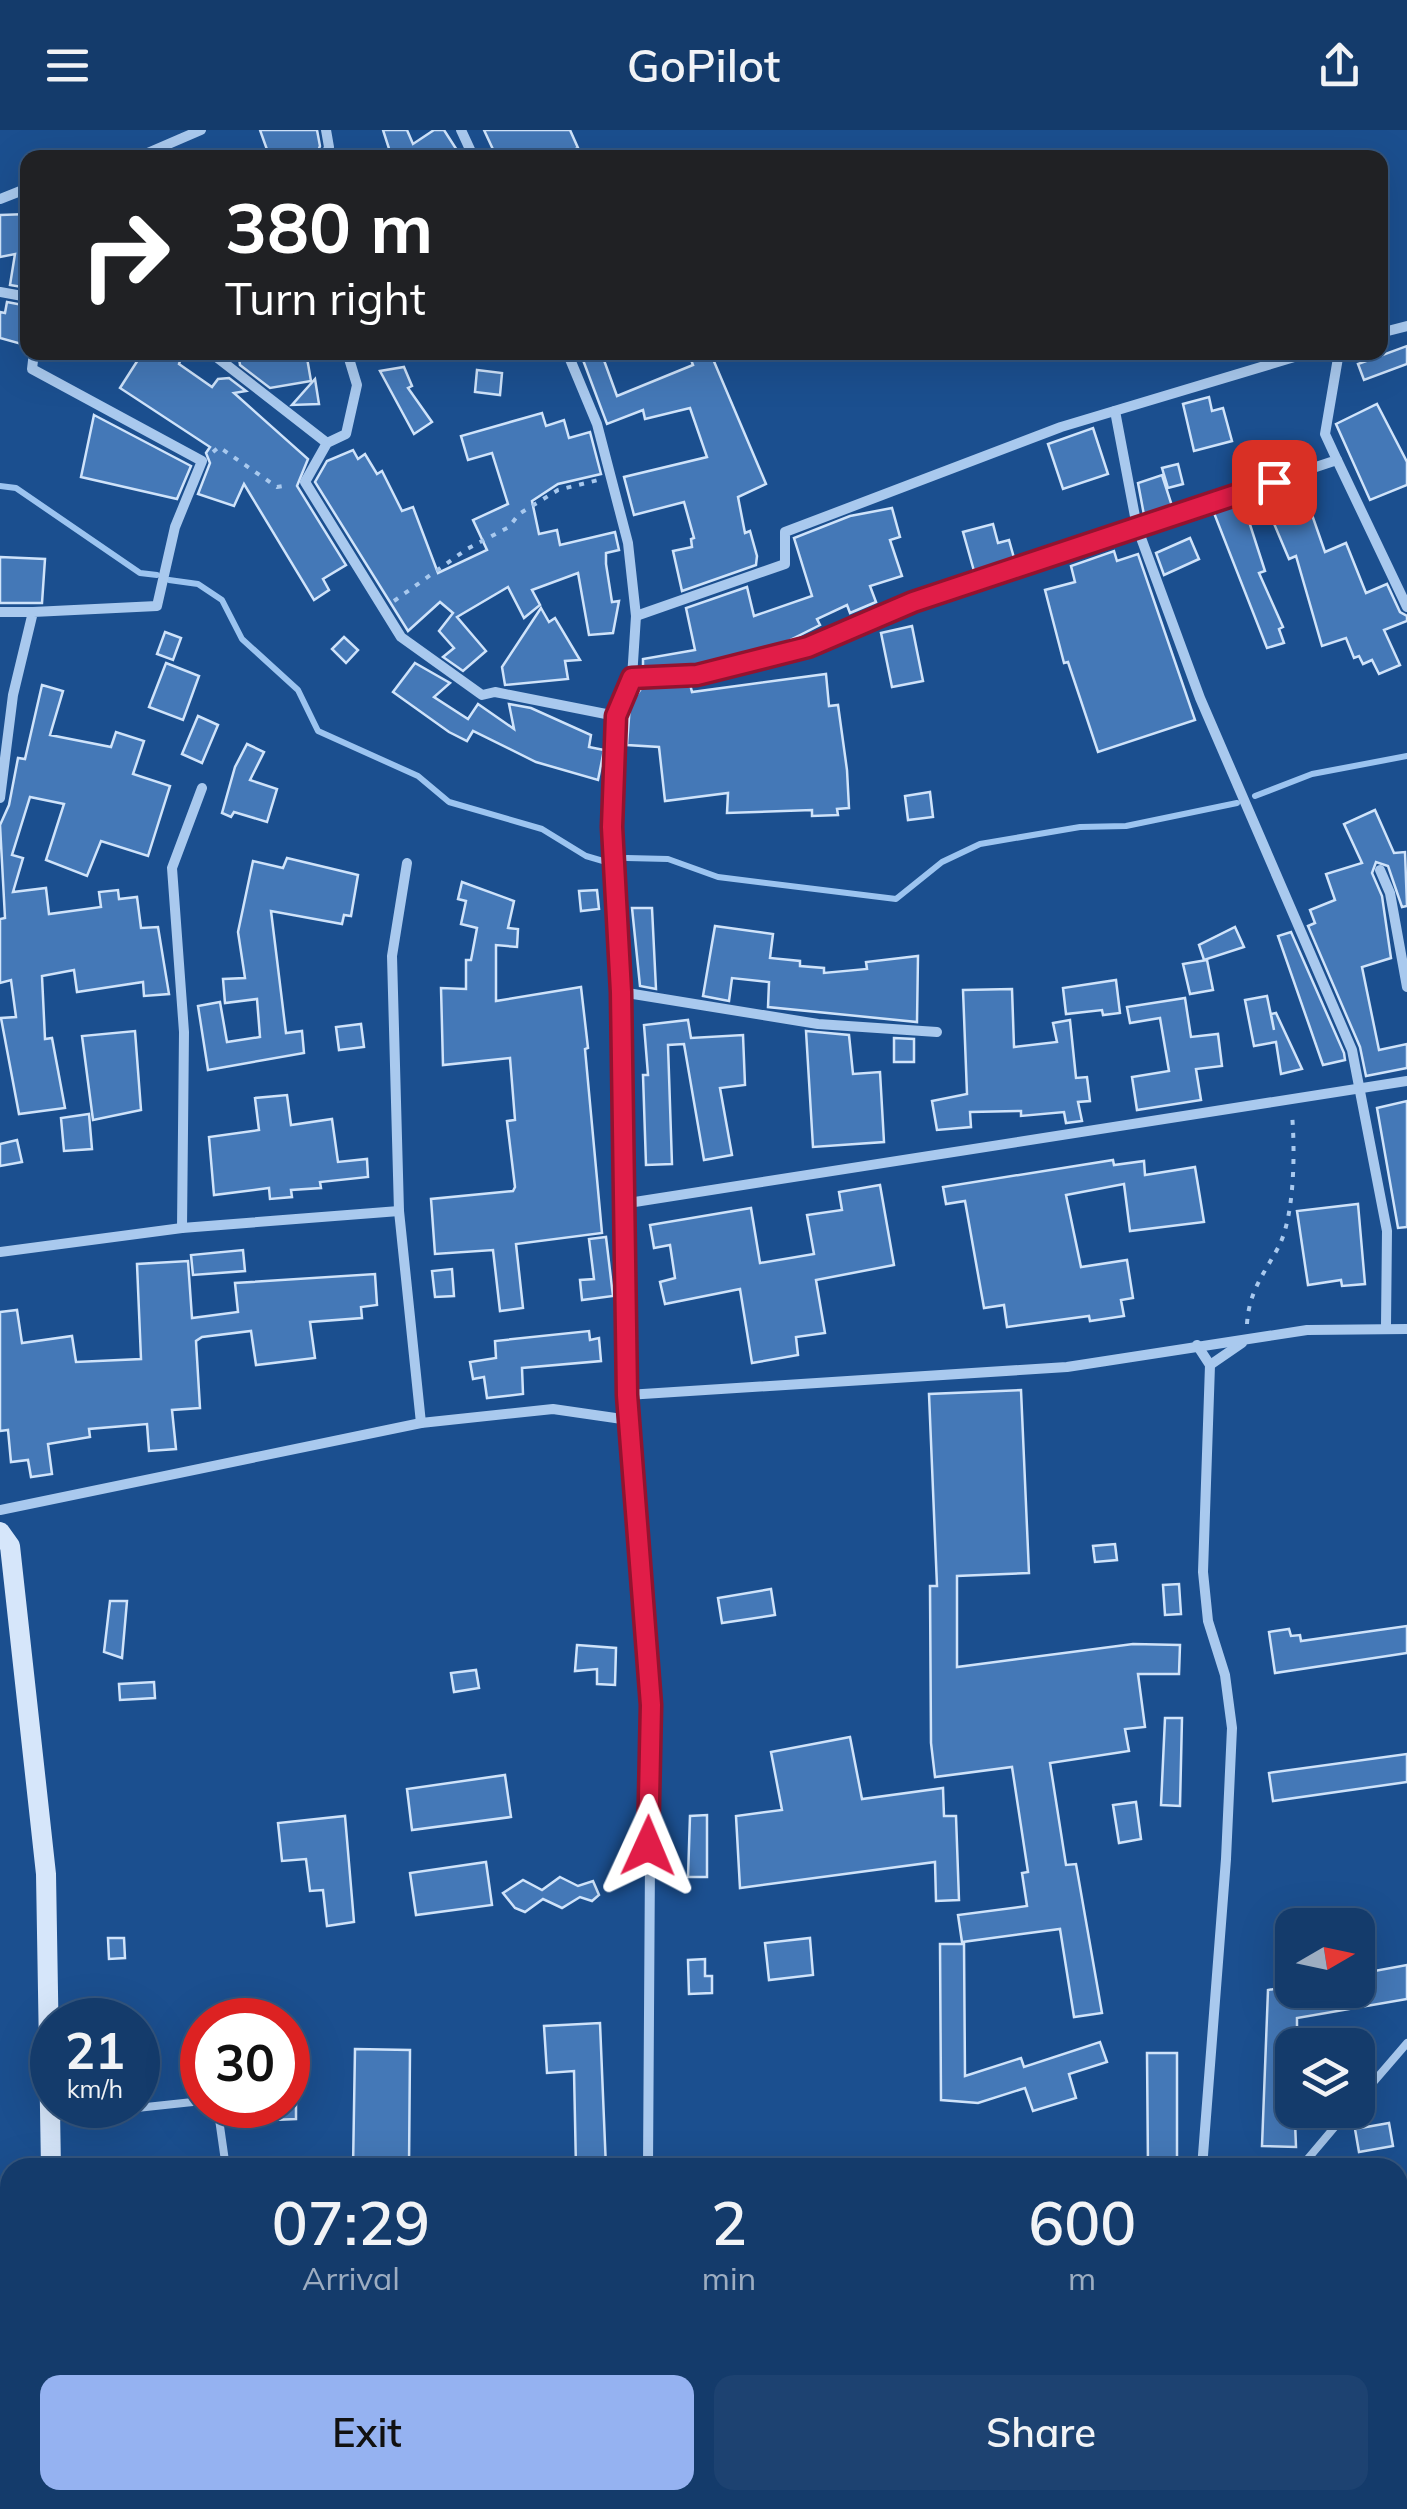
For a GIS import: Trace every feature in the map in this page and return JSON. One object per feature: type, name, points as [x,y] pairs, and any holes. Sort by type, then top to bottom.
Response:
[{"type":"street","points":[[155,150],[201,130]]},
{"type":"street","points":[[0,612],[157,606],[175,527],[202,461],[32,370],[33,360]]},
{"type":"street","points":[[220,360],[327,443]]},
{"type":"street","points":[[350,360],[358,385],[346,434],[327,443],[306,482],[401,637],[482,695],[510,694],[616,716]]},
{"type":"street","points":[[571,360],[597,424],[628,544],[636,616],[632,678],[616,716],[612,827],[621,992],[628,1420],[651,1705],[648,2158]]},
{"type":"street","points":[[636,616],[785,564],[785,532],[1061,427],[1285,360]]},
{"type":"street","points":[[1338,360],[1325,434],[1407,607]]},
{"type":"street","points":[[1116,411],[1137,526],[1200,698],[1320,970],[1363,1090],[1388,1231],[1386,1326]]},
{"type":"street","points":[[632,678],[697,675],[808,647],[913,602],[1337,460]]},
{"type":"street","points":[[0,798],[13,695],[33,612]]},
{"type":"street","points":[[182,1228],[184,1032],[172,868],[202,788]]},
{"type":"street","points":[[407,863],[392,956],[399,1211],[421,1423]]},
{"type":"street","points":[[1380,870],[1390,894],[1407,987]]},
{"type":"street","points":[[621,992],[818,1024],[936,1032]]},
{"type":"street","points":[[622,1204],[1407,1081]]},
{"type":"street","points":[[0,1252],[182,1228],[399,1211]]},
{"type":"street","points":[[627,1395],[1067,1366],[1197,1345],[1386,1326],[1407,1328]]},
{"type":"street","points":[[1210,1366],[1246,1340]]},
{"type":"street","points":[[1197,1345],[1210,1366],[1203,1572],[1208,1621],[1225,1675],[1232,1728],[1203,2158]]},
{"type":"street","points":[[0,1510],[421,1423],[552,1410],[628,1420]]},
{"type":"street","points":[[0,1532],[10,1546],[46,1874],[48,1998]]},
{"type":"street","points":[[50,2128],[51,2158]]},
{"type":"lane","points":[[1375,2080],[1407,2043]]},
{"type":"lane","points":[[220,2128],[225,2158]]},
{"type":"lane","points":[[1308,2158],[1334,2128]]},
{"type":"path","points":[[202,461],[219,447],[277,487],[306,482]]},
{"type":"path","points":[[382,609],[467,549],[509,528],[518,514],[558,490],[610,477]]},
{"type":"path","points":[[1246,1340],[1249,1297],[1280,1244],[1289,1196],[1294,1138],[1291,1099]]},
{"type":"building","points":[[260,130],[317,130],[318,150],[267,150]]},
{"type":"building","points":[[383,130],[407,130],[413,144],[434,130],[444,130],[457,150],[389,150]]},
{"type":"building","points":[[484,130],[570,130],[578,148],[574,150],[493,150]]},
{"type":"building","points":[[20,214],[20,287],[10,285],[15,254],[0,257],[0,215]]},
{"type":"building","points":[[7,302],[20,304],[20,344],[0,338],[0,312],[5,313]]},
{"type":"building","points":[[1407,346],[1407,364],[1364,380],[1358,364],[1388,360],[1388,353]]},
{"type":"building","points":[[138,360],[180,360],[179,364],[212,387],[218,379],[229,378],[246,391],[234,393],[308,459],[297,486],[346,565],[323,579],[329,590],[314,600],[244,484],[234,506],[198,494],[210,463],[206,453],[210,447],[120,388]]},
{"type":"building","points":[[239,360],[307,360],[311,381],[270,388],[240,365]]},
{"type":"building","points":[[583,360],[604,360],[617,396],[693,365],[691,360],[713,360],[766,484],[738,497],[745,533],[750,531],[757,556],[756,565],[682,591],[673,551],[692,547],[694,538],[684,502],[634,515],[624,477],[707,457],[690,408],[645,419],[643,410],[607,424]]},
{"type":"building","points":[[404,367],[412,386],[408,388],[432,422],[414,434],[380,371]]},
{"type":"building","points":[[477,370],[502,373],[500,395],[475,392]]},
{"type":"building","points":[[315,379],[319,404],[292,405]]},
{"type":"building","points":[[1209,397],[1212,411],[1223,408],[1232,441],[1194,451],[1183,404]]},
{"type":"building","points":[[1377,404],[1407,462],[1407,485],[1370,500],[1336,424]]},
{"type":"building","points":[[542,413],[546,426],[564,420],[569,438],[590,432],[601,474],[558,484],[532,501],[539,534],[557,530],[560,545],[615,532],[619,550],[606,553],[612,602],[619,601],[613,633],[589,635],[578,573],[532,590],[540,605],[524,618],[508,587],[457,617],[486,651],[463,671],[443,657],[454,648],[439,631],[453,613],[440,602],[408,631],[315,482],[327,461],[353,450],[358,459],[365,454],[377,474],[382,471],[402,511],[413,507],[438,573],[487,550],[473,520],[508,504],[492,453],[468,460],[461,436]]},
{"type":"building","points":[[94,415],[191,466],[177,499],[81,477]]},
{"type":"building","points":[[1093,428],[1108,474],[1063,489],[1048,444]]},
{"type":"building","points":[[1178,464],[1183,484],[1168,488],[1162,468]]},
{"type":"building","points":[[1162,475],[1172,506],[1144,515],[1138,483]]},
{"type":"building","points":[[1303,489],[1325,552],[1346,543],[1366,593],[1387,584],[1400,612],[1407,616],[1407,621],[1384,630],[1400,665],[1379,674],[1372,660],[1363,664],[1359,656],[1354,658],[1346,638],[1322,646],[1296,556],[1289,559],[1264,500]]},
{"type":"building","points":[[1239,503],[1244,506],[1265,571],[1259,573],[1283,627],[1279,629],[1284,643],[1267,648],[1214,513]]},
{"type":"building","points":[[892,508],[900,537],[890,540],[902,576],[870,586],[876,602],[850,613],[847,605],[817,619],[820,625],[778,646],[696,666],[643,669],[643,659],[695,650],[686,608],[747,587],[754,616],[812,596],[794,538],[850,516]]},
{"type":"building","points":[[993,524],[998,543],[1009,540],[1014,558],[974,571],[963,532]]},
{"type":"building","points":[[1190,538],[1199,559],[1164,575],[1156,553]]},
{"type":"building","points":[[1114,551],[1117,561],[1138,554],[1195,720],[1098,752],[1068,662],[1064,663],[1045,590],[1075,582],[1071,566]]},
{"type":"building","points":[[0,557],[45,559],[42,603],[0,603]]},
{"type":"building","points":[[541,608],[549,622],[555,618],[580,660],[565,661],[568,679],[505,685],[502,667]]},
{"type":"building","points":[[912,626],[923,681],[892,687],[881,633]]},
{"type":"building","points":[[165,632],[181,638],[173,660],[157,654]]},
{"type":"building","points":[[344,637],[358,650],[346,663],[332,649]]},
{"type":"building","points":[[166,663],[199,676],[183,720],[149,707]]},
{"type":"building","points":[[415,663],[450,683],[434,697],[468,719],[478,704],[514,729],[509,704],[531,708],[591,735],[589,747],[604,750],[598,780],[536,762],[473,731],[467,741],[449,732],[393,692]]},
{"type":"building","points":[[826,674],[829,706],[838,705],[847,770],[849,808],[837,809],[838,815],[812,816],[812,810],[727,813],[728,793],[665,801],[659,747],[627,745],[630,704],[643,686],[690,684],[692,692]]},
{"type":"building","points":[[42,685],[63,691],[50,735],[111,747],[116,732],[144,741],[133,774],[170,786],[148,856],[101,841],[87,876],[46,860],[64,804],[30,797],[12,855],[23,858],[13,892],[46,888],[49,914],[101,907],[99,892],[118,890],[119,899],[137,897],[141,928],[158,927],[169,994],[144,996],[143,982],[77,992],[74,970],[42,976],[45,1039],[52,1038],[65,1108],[19,1114],[1,1018],[16,1017],[11,980],[0,983],[0,919],[5,918],[0,825],[9,805],[18,758],[25,759]]},
{"type":"building","points":[[198,716],[218,725],[202,763],[182,754]]},
{"type":"building","points":[[247,744],[264,752],[250,780],[277,789],[267,822],[234,812],[231,817],[222,813],[235,767]]},
{"type":"building","points":[[930,792],[933,817],[908,820],[905,796]]},
{"type":"building","points":[[1375,810],[1394,853],[1405,852],[1407,906],[1402,907],[1388,866],[1376,862],[1372,873],[1382,896],[1391,958],[1362,967],[1379,1050],[1407,1044],[1407,1068],[1366,1076],[1360,1047],[1308,926],[1315,923],[1310,910],[1335,900],[1326,874],[1362,863],[1344,824]]},
{"type":"building","points":[[287,858],[358,875],[351,916],[344,915],[342,924],[271,911],[286,1033],[302,1031],[304,1053],[208,1070],[198,1006],[220,1002],[227,1042],[260,1037],[257,999],[225,1003],[223,979],[245,978],[238,932],[253,861],[283,868]]},
{"type":"building","points":[[462,882],[514,901],[508,928],[518,929],[517,947],[496,945],[496,1001],[581,987],[588,1048],[585,1049],[602,1233],[516,1244],[523,1308],[500,1311],[493,1250],[435,1254],[431,1199],[513,1191],[515,1187],[507,1121],[515,1120],[510,1058],[443,1065],[441,988],[466,989],[466,960],[471,960],[477,928],[461,924],[466,901],[458,899]]},
{"type":"building","points":[[597,890],[599,909],[581,911],[579,891]]},
{"type":"building","points":[[632,908],[652,908],[656,989],[640,986]]},
{"type":"building","points":[[715,926],[773,934],[770,958],[800,961],[800,966],[824,968],[824,973],[867,969],[866,962],[918,956],[917,1022],[768,1007],[769,982],[732,978],[729,1001],[703,996]]},
{"type":"building","points":[[1235,927],[1244,947],[1204,960],[1199,945]]},
{"type":"building","points":[[1291,932],[1345,1060],[1323,1065],[1278,936]]},
{"type":"building","points":[[1207,960],[1213,990],[1190,994],[1183,964]]},
{"type":"building","points":[[1116,980],[1120,1013],[1103,1015],[1102,1010],[1066,1014],[1063,988]]},
{"type":"building","points":[[1012,989],[1014,1047],[1057,1042],[1053,1023],[1070,1020],[1076,1078],[1087,1077],[1090,1101],[1078,1102],[1082,1121],[1066,1123],[1064,1112],[1021,1116],[1021,1111],[970,1112],[971,1127],[937,1130],[932,1101],[967,1094],[963,990]]},
{"type":"building","points":[[1267,996],[1274,1030],[1271,1014],[1276,1013],[1302,1069],[1281,1074],[1276,1042],[1254,1046],[1245,1000]]},
{"type":"building","points":[[1185,998],[1191,1037],[1218,1034],[1222,1066],[1196,1069],[1201,1100],[1137,1110],[1132,1077],[1169,1071],[1160,1018],[1130,1023],[1127,1007]]},
{"type":"building","points":[[688,1020],[691,1038],[743,1035],[745,1085],[720,1088],[732,1155],[704,1160],[684,1044],[668,1045],[672,1164],[646,1165],[643,1075],[648,1075],[644,1025]]},
{"type":"building","points":[[361,1024],[364,1047],[339,1050],[336,1027]]},
{"type":"building","points":[[135,1031],[141,1110],[93,1120],[82,1036]]},
{"type":"building","points":[[806,1031],[849,1035],[853,1074],[880,1072],[884,1142],[813,1147]]},
{"type":"building","points":[[894,1038],[914,1039],[914,1062],[894,1062]]},
{"type":"building","points":[[287,1095],[291,1125],[332,1119],[338,1162],[367,1159],[368,1177],[320,1182],[321,1188],[291,1190],[292,1197],[270,1199],[269,1188],[214,1195],[209,1137],[259,1130],[255,1098]]},
{"type":"building","points":[[1407,1101],[1407,1227],[1398,1228],[1377,1108]]},
{"type":"building","points":[[89,1114],[92,1149],[64,1151],[61,1118]]},
{"type":"building","points":[[17,1140],[22,1162],[0,1166],[0,1144]]},
{"type":"building","points":[[1113,1160],[1114,1165],[1144,1161],[1145,1175],[1195,1167],[1204,1222],[1130,1231],[1124,1184],[1066,1195],[1081,1267],[1127,1260],[1133,1298],[1121,1300],[1124,1316],[1090,1321],[1089,1316],[1007,1327],[1004,1305],[984,1308],[965,1201],[946,1204],[943,1187]]},
{"type":"building","points":[[880,1185],[894,1265],[816,1280],[825,1333],[796,1337],[798,1355],[752,1363],[740,1289],[665,1304],[660,1282],[675,1278],[670,1245],[654,1248],[650,1225],[751,1208],[760,1263],[814,1254],[807,1215],[842,1210],[839,1192]]},
{"type":"building","points":[[1358,1204],[1365,1284],[1342,1286],[1341,1280],[1308,1285],[1297,1211]]},
{"type":"building","points":[[606,1237],[613,1296],[582,1300],[580,1280],[594,1279],[589,1239]]},
{"type":"building","points":[[243,1250],[245,1271],[193,1275],[191,1255]]},
{"type":"building","points":[[188,1261],[192,1318],[238,1312],[235,1283],[375,1274],[377,1305],[361,1307],[362,1318],[310,1322],[315,1358],[256,1365],[251,1331],[196,1341],[200,1408],[172,1410],[176,1449],[149,1451],[147,1424],[89,1429],[90,1437],[48,1444],[52,1474],[31,1477],[28,1460],[11,1462],[8,1430],[0,1431],[0,1312],[17,1310],[22,1343],[72,1336],[76,1362],[141,1359],[137,1264]]},
{"type":"building","points":[[452,1269],[454,1296],[435,1297],[432,1271]]},
{"type":"building","points":[[589,1331],[590,1340],[599,1338],[601,1361],[522,1368],[523,1394],[487,1398],[484,1377],[473,1379],[470,1362],[496,1358],[495,1341]]},
{"type":"building","points":[[1021,1390],[1029,1573],[957,1576],[957,1667],[1133,1644],[1180,1645],[1179,1674],[1138,1674],[1145,1727],[1125,1729],[1129,1751],[1050,1763],[1066,1865],[1076,1864],[1102,2013],[1074,2017],[1060,1929],[962,1942],[958,1915],[1027,1906],[1022,1873],[1028,1872],[1012,1767],[935,1777],[931,1743],[930,1586],[937,1586],[929,1394]]},
{"type":"building","points":[[1115,1544],[1117,1560],[1095,1562],[1093,1546]]},
{"type":"building","points":[[1179,1584],[1181,1614],[1165,1615],[1163,1585]]},
{"type":"building","points":[[771,1589],[775,1615],[722,1623],[718,1598]]},
{"type":"building","points":[[110,1601],[127,1601],[122,1658],[104,1652]]},
{"type":"building","points":[[1407,1626],[1407,1653],[1275,1673],[1269,1632],[1289,1629],[1291,1636],[1300,1635],[1301,1641]]},
{"type":"building","points":[[577,1645],[616,1648],[615,1685],[597,1684],[597,1669],[575,1671]]},
{"type":"building","points":[[476,1670],[479,1688],[454,1692],[451,1673]]},
{"type":"building","points":[[154,1682],[155,1698],[120,1700],[119,1684]]},
{"type":"building","points":[[1165,1718],[1182,1718],[1180,1806],[1161,1805]]},
{"type":"building","points":[[850,1737],[862,1799],[943,1788],[944,1816],[956,1816],[959,1900],[936,1901],[935,1862],[740,1888],[736,1816],[782,1810],[771,1752]]},
{"type":"building","points":[[1407,1754],[1407,1782],[1273,1801],[1269,1773]]},
{"type":"building","points":[[505,1775],[511,1817],[412,1830],[407,1789]]},
{"type":"building","points":[[1136,1802],[1141,1839],[1119,1843],[1113,1805]]},
{"type":"building","points":[[707,1815],[707,1877],[688,1877],[690,1816]]},
{"type":"building","points":[[345,1816],[354,1922],[327,1926],[323,1890],[310,1891],[306,1859],[282,1861],[278,1823]]},
{"type":"building","points":[[486,1862],[492,1905],[416,1915],[410,1873]]},
{"type":"building","points":[[560,1877],[578,1886],[593,1881],[599,1895],[592,1901],[580,1897],[562,1908],[543,1899],[525,1912],[515,1908],[503,1893],[523,1880],[542,1890]]},
{"type":"building","points":[[108,1938],[124,1938],[125,1958],[109,1959]]},
{"type":"building","points":[[810,1938],[813,1975],[769,1980],[765,1943]]},
{"type":"building","points":[[940,1944],[964,1944],[965,2076],[1021,2058],[1024,2067],[1100,2042],[1107,2062],[1069,2074],[1076,2098],[1033,2111],[1025,2088],[978,2103],[941,2100]]},
{"type":"building","points":[[705,1959],[705,1976],[712,1976],[712,1993],[689,1994],[688,1960]]},
{"type":"building","points":[[1407,1965],[1407,1999],[1375,2005],[1375,1971]]},
{"type":"building","points":[[1275,1989],[1275,2008],[1355,2008],[1297,2018],[1297,2028],[1275,2028],[1275,2128],[1295,2128],[1296,2147],[1262,2146],[1268,1990]]},
{"type":"building","points":[[600,2023],[606,2158],[576,2158],[574,2071],[547,2073],[544,2026]]},
{"type":"building","points":[[355,2049],[410,2050],[409,2158],[353,2158]]},
{"type":"building","points":[[1147,2053],[1177,2053],[1177,2158],[1148,2158]]},
{"type":"building","points":[[1389,2123],[1393,2146],[1359,2152],[1355,2129]]},
{"type":"waterway","points":[[0,486],[16,488],[140,573],[157,575]]},
{"type":"waterway","points":[[169,580],[198,584],[222,600],[242,639],[298,690],[318,731],[418,776],[449,802],[542,829],[586,856],[603,861]]},
{"type":"waterway","points":[[1255,796],[1312,774],[1407,756]]},
{"type":"waterway","points":[[627,858],[668,859],[718,877],[896,899],[942,862],[980,844],[1080,827],[1126,826],[1237,803]]},
{"type":"route","points":[[648,1846],[651,1705],[627,1395],[621,992],[612,827],[616,716],[632,678],[697,675],[808,647],[913,602],[1227,494],[1274,482]]}]
